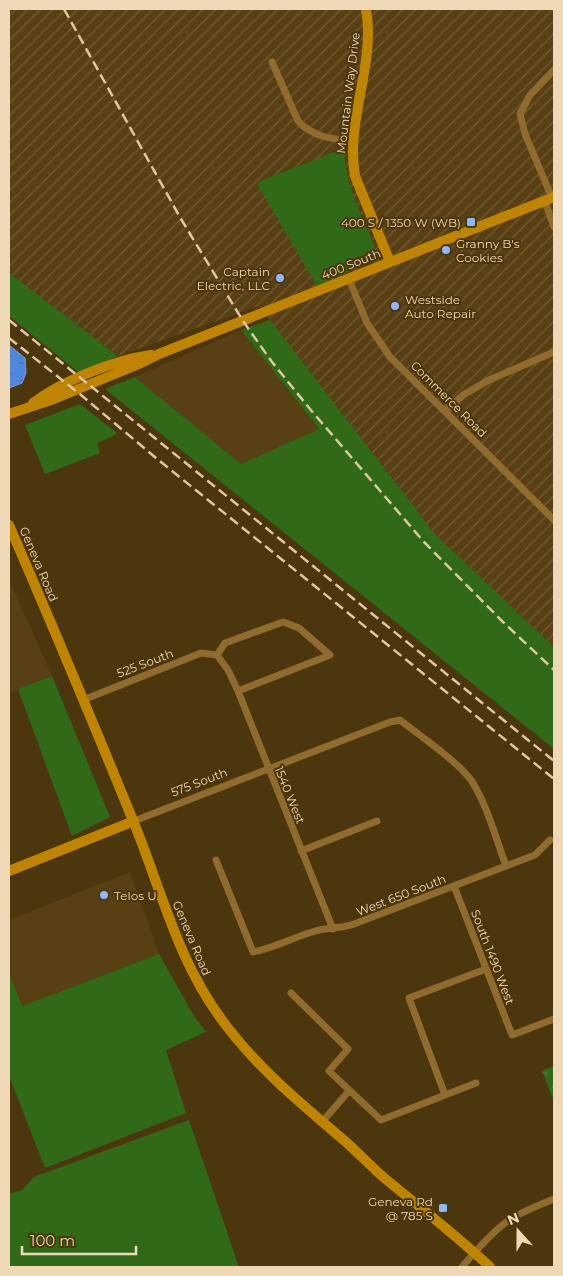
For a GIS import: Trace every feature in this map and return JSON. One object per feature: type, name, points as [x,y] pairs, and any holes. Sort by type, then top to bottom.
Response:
[{"type":"street","name":"Mountain Way Drive","points":[[366,9],[368,21],[366,54],[352,141],[355,176],[390,262]]},
{"type":"street","points":[[272,62],[298,121],[305,128],[325,138],[352,141]]},
{"type":"street","points":[[554,70],[530,95],[520,114],[524,134],[550,199],[554,227]]},
{"type":"street","name":"400 South","points":[[9,414],[28,406],[54,399],[159,354],[550,199]]},
{"type":"street","name":"Commerce Road","points":[[348,279],[367,323],[390,357],[554,520]]},
{"type":"street","points":[[445,411],[463,394],[489,380],[554,352]]},
{"type":"street","name":"Geneva Road","points":[[9,524],[134,821],[175,937],[200,988],[229,1029],[263,1068],[381,1174],[490,1267]]},
{"type":"street","points":[[217,655],[225,643],[283,622],[299,628],[330,656],[238,691]]},
{"type":"street","name":"525 South","points":[[83,700],[202,653],[217,655]]},
{"type":"street","name":"1540 West","points":[[217,655],[228,670],[238,691],[333,929]]},
{"type":"street","name":"575 South","points":[[9,871],[390,722],[400,720],[458,766],[469,778],[479,792],[506,866]]},
{"type":"street","points":[[301,851],[377,821]]},
{"type":"street","name":"West 650 South","points":[[216,860],[253,952],[264,950],[314,931],[354,924],[535,854],[550,840]]},
{"type":"street","name":"South 1490 West","points":[[454,886],[512,1035],[554,1019]]},
{"type":"street","points":[[445,1095],[409,998],[486,969]]},
{"type":"street","points":[[291,993],[348,1049],[329,1072],[381,1120],[476,1083]]},
{"type":"street","points":[[322,1122],[349,1091]]},
{"type":"street","points":[[462,1267],[505,1223],[526,1210],[554,1199]]},
{"type":"shaded area","points":[[9,9],[554,9],[554,647],[435,534],[259,306],[118,356],[9,273]]},
{"type":"shaded area","points":[[241,330],[319,429],[241,464],[135,377]]},
{"type":"shaded area","points":[[9,580],[52,676],[9,693]]},
{"type":"shaded area","points":[[130,872],[159,954],[21,1006],[9,974],[9,920]]},
{"type":"green space","points":[[345,148],[345,160],[350,185],[374,245],[376,255],[373,261],[317,286],[257,184],[265,179]]},
{"type":"green space","points":[[9,273],[118,356],[78,372],[9,316]]},
{"type":"green space","points":[[270,320],[435,534],[554,647],[554,749],[105,389],[135,377],[241,464],[319,429],[241,330]]},
{"type":"green space","points":[[80,404],[117,433],[97,443],[100,453],[45,474],[25,425]]},
{"type":"green space","points":[[52,676],[110,817],[72,836],[18,689]]},
{"type":"green space","points":[[159,954],[194,1016],[206,1032],[166,1050],[186,1113],[45,1168],[9,1076],[9,974],[22,1006]]},
{"type":"green space","points":[[554,1066],[554,1101],[542,1071]]},
{"type":"green space","points":[[189,1120],[239,1267],[13,1267],[9,1265],[9,1194],[22,1190],[34,1177]]},
{"type":"water","points":[[9,345],[25,358],[26,373],[22,383],[9,388]]},
{"type":"railway","points":[[64,9],[181,219],[243,321],[272,362],[424,542],[502,621],[554,670]]},
{"type":"railway","points":[[9,320],[554,761]]},
{"type":"railway","points":[[9,338],[554,779]]},
{"type":"place","name":"400 S / 1350 W (WB)","points":[[471,222]]},
{"type":"place","name":"Granny B's Cookies","points":[[446,250]]},
{"type":"place","name":"Captain Electric, LLC","points":[[280,278]]},
{"type":"place","name":"Westside Auto Repair","points":[[395,306]]},
{"type":"place","name":"Telos U","points":[[104,895]]},
{"type":"place","name":"Geneva Rd @ 785 S","points":[[443,1208]]}]
